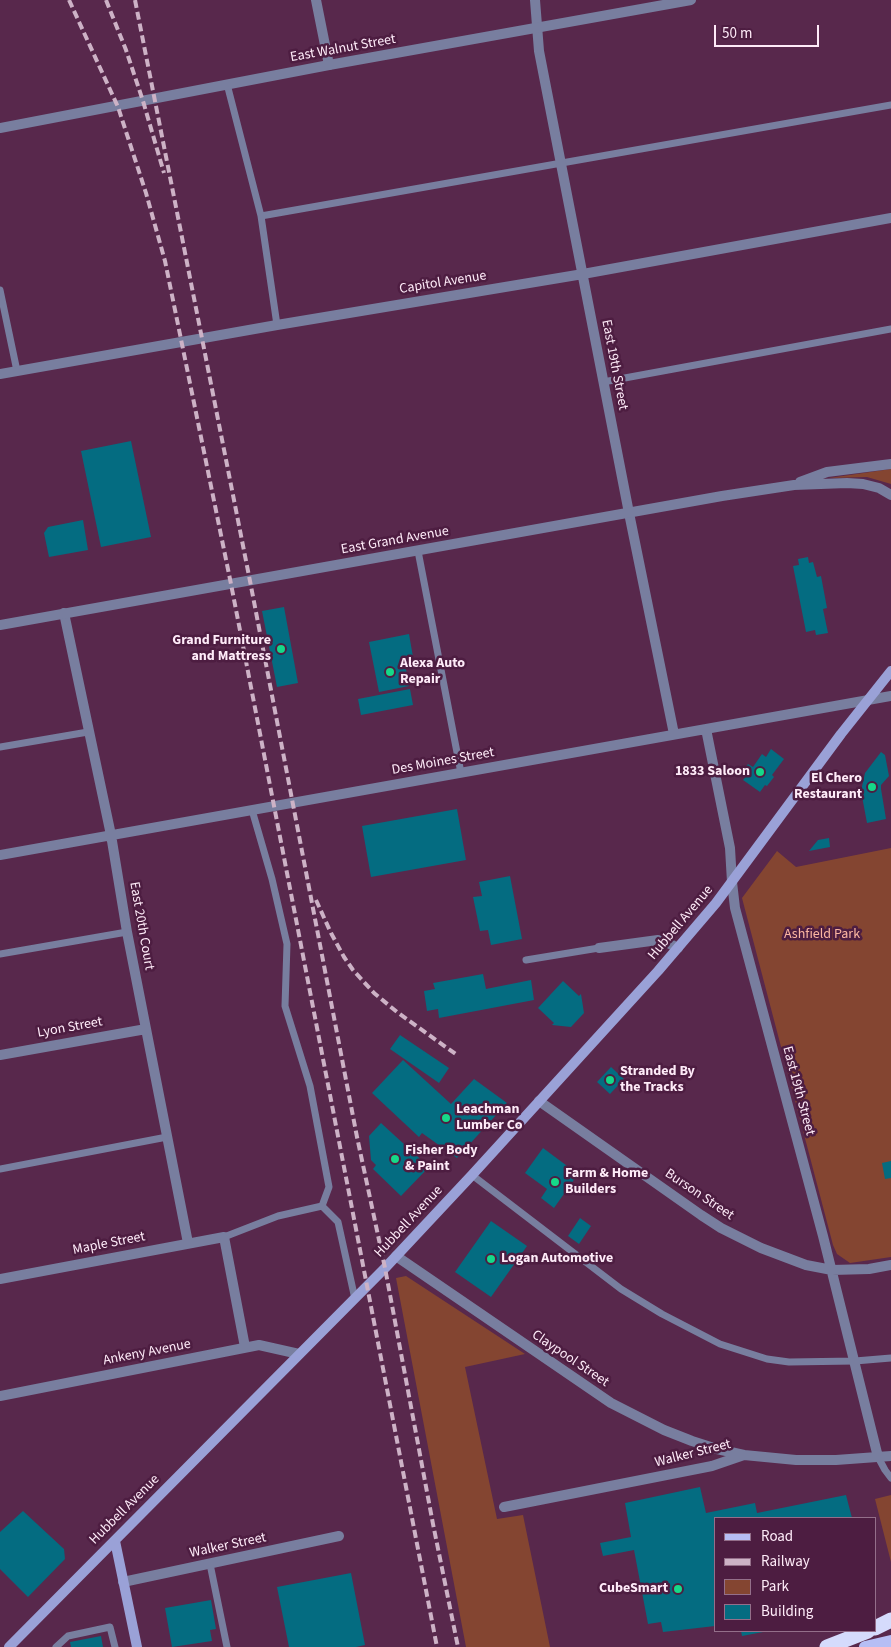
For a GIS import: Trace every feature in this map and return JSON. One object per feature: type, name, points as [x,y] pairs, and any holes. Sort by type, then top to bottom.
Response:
[{"type":"highway","points":[[876,1628],[891,1620]]},
{"type":"highway","points":[[827,1647],[865,1632]]},
{"type":"main road","name":"Hubbell Avenue","points":[[9,1647],[355,1299],[472,1176],[678,948],[732,882],[891,671]]},
{"type":"main road","points":[[115,1541],[137,1647]]},
{"type":"main road","points":[[865,1647],[891,1641]]},
{"type":"street","points":[[316,0],[329,65]]},
{"type":"street","name":"East 19th Street","points":[[535,0],[539,51],[674,734]]},
{"type":"street","name":"East Walnut Street","points":[[0,128],[118,107],[329,65],[691,0]]},
{"type":"street","name":"Capitol Avenue","points":[[0,374],[583,274],[891,218]]},
{"type":"street","name":"East Grand Avenue","points":[[794,484],[827,472],[891,464]]},
{"type":"street","name":"East Grand Avenue","points":[[0,625],[794,484],[863,484],[880,488],[891,494]]},
{"type":"street","name":"East 20th Court","points":[[64,613],[111,835],[127,932],[188,1243]]},
{"type":"street","name":"Des Moines Street","points":[[0,855],[891,696]]},
{"type":"street","name":"East 19th Street","points":[[706,729],[730,848],[732,882],[737,913],[832,1270],[878,1457]]},
{"type":"street","points":[[598,948],[658,940],[678,948]]},
{"type":"street","name":"Lyon Street","points":[[0,1055],[146,1029]]},
{"type":"street","name":"Burson Street","points":[[539,1101],[722,1228],[783,1257],[816,1268],[832,1270]]},
{"type":"street","points":[[224,1237],[246,1347]]},
{"type":"street","name":"Maple Street","points":[[0,1279],[224,1237]]},
{"type":"street","name":"Claypool Street","points":[[396,1256],[611,1404],[664,1430],[692,1441],[744,1455]]},
{"type":"street","points":[[832,1270],[861,1270],[891,1265]]},
{"type":"street","name":"Ankeny Avenue","points":[[0,1396],[259,1345],[299,1354]]},
{"type":"street","name":"Walker Street","points":[[504,1507],[712,1466],[744,1455],[796,1460],[891,1456]]},
{"type":"street","name":"Walker Street","points":[[123,1582],[339,1536]]},
{"type":"lane","points":[[227,84],[261,216],[277,325]]},
{"type":"lane","points":[[261,216],[891,105]]},
{"type":"lane","points":[[0,290],[17,371]]},
{"type":"lane","points":[[603,382],[891,329]]},
{"type":"lane","points":[[418,551],[461,773]]},
{"type":"lane","points":[[0,747],[88,732]]},
{"type":"lane","points":[[252,810],[272,879],[287,944],[285,1006],[310,1086],[329,1187],[322,1206]]},
{"type":"lane","points":[[0,954],[127,932]]},
{"type":"lane","points":[[526,960],[598,948]]},
{"type":"lane","points":[[0,1169],[167,1137]]},
{"type":"lane","points":[[472,1176],[621,1288],[662,1314],[720,1344],[767,1359],[805,1362],[891,1358]]},
{"type":"lane","points":[[224,1237],[278,1216],[322,1206]]},
{"type":"lane","points":[[322,1206],[338,1222],[355,1299]]},
{"type":"lane","points":[[878,1457],[891,1478]]},
{"type":"lane","points":[[210,1564],[227,1647]]},
{"type":"lane","points":[[56,1647],[68,1636],[110,1627],[114,1647]]},
{"type":"green space","points":[[891,469],[891,484],[867,477],[829,478]]},
{"type":"green space","name":"Ashfield Park","points":[[891,848],[891,1257],[850,1263],[837,1254],[833,1245],[742,898],[777,851],[796,867]]},
{"type":"green space","points":[[406,1276],[525,1354],[465,1367],[497,1519],[523,1515],[550,1647],[466,1647],[396,1278]]},
{"type":"green space","points":[[891,1495],[891,1562],[875,1499]]},
{"type":"building","points":[[131,441],[151,537],[101,547],[81,451]]},
{"type":"building","points":[[83,520],[88,550],[49,557],[44,533],[48,527]]},
{"type":"building","points":[[808,557],[809,563],[813,562],[817,577],[821,576],[827,608],[823,609],[828,633],[816,635],[815,630],[806,632],[793,566],[799,565],[798,559]]},
{"type":"building","name":"Grand Furniture and Mattress","points":[[284,607],[298,683],[277,687],[262,611]]},
{"type":"building","name":"Alexa Auto Repair","points":[[409,634],[413,657],[404,658],[409,686],[379,692],[369,642]]},
{"type":"building","points":[[410,689],[413,705],[361,715],[358,699]]},
{"type":"building","name":"1833 Saloon","points":[[771,749],[784,759],[772,775],[774,777],[760,792],[743,780],[748,774],[743,770],[748,764],[753,767],[762,754],[766,757]]},
{"type":"building","name":"El Chero Restaurant","points":[[881,752],[885,755],[889,776],[881,785],[886,819],[867,823],[861,791],[865,773]]},
{"type":"building","points":[[457,809],[466,860],[371,877],[362,826]]},
{"type":"building","points":[[829,838],[830,847],[809,851],[818,840]]},
{"type":"building","points":[[510,876],[522,939],[491,945],[488,930],[480,931],[473,897],[482,896],[479,882]]},
{"type":"building","points":[[483,974],[486,989],[531,980],[534,1000],[439,1018],[438,1009],[427,1011],[424,991],[435,989],[433,983]]},
{"type":"building","points":[[563,981],[579,996],[581,994],[584,1013],[571,1027],[552,1025],[554,1023],[538,1008]]},
{"type":"building","points":[[400,1035],[449,1068],[439,1083],[390,1049]]},
{"type":"building","name":"Leachman Lumber Co","points":[[403,1060],[451,1104],[474,1079],[507,1103],[457,1158],[422,1133],[419,1137],[372,1093]]},
{"type":"building","name":"Stranded By the Tracks","points":[[611,1067],[624,1079],[610,1094],[597,1082]]},
{"type":"building","name":"Fisher Body & Paint","points":[[381,1123],[429,1167],[401,1196],[373,1169],[376,1165],[371,1160],[369,1136]]},
{"type":"building","name":"Farm & Home Builders","points":[[543,1148],[578,1174],[554,1208],[541,1198],[547,1189],[525,1173]]},
{"type":"building","points":[[891,1161],[891,1178],[885,1179],[882,1163]]},
{"type":"building","points":[[580,1218],[591,1226],[579,1244],[568,1236]]},
{"type":"building","name":"Logan Automotive","points":[[491,1221],[527,1246],[491,1297],[455,1272]]},
{"type":"building","name":"CubeSmart","points":[[700,1487],[706,1513],[755,1503],[757,1513],[846,1495],[852,1517],[714,1517],[714,1626],[663,1632],[661,1622],[648,1624],[634,1550],[603,1556],[600,1543],[631,1537],[625,1503]]},
{"type":"building","points":[[23,1511],[64,1549],[65,1559],[28,1597],[0,1569],[0,1532]]},
{"type":"building","points":[[351,1573],[365,1645],[356,1647],[289,1647],[277,1587]]},
{"type":"building","points":[[211,1600],[216,1629],[210,1630],[212,1641],[172,1647],[165,1608]]},
{"type":"building","points":[[741,1632],[763,1632],[742,1636]]},
{"type":"building","points":[[101,1636],[103,1647],[71,1647],[70,1642]]},
{"type":"railway","points":[[69,0],[118,107],[146,193],[165,261],[231,584],[437,1647]]},
{"type":"railway","points":[[106,0],[126,50],[164,173]]},
{"type":"railway","points":[[135,0],[458,1647]]},
{"type":"railway","points":[[316,900],[331,933],[353,970],[374,993],[397,1012],[457,1055]]},
{"type":"place","name":"Grand Furniture and Mattress","points":[[281,649]]},
{"type":"place","name":"Alexa Auto Repair","points":[[390,672]]},
{"type":"place","name":"1833 Saloon","points":[[760,772]]},
{"type":"place","name":"El Chero Restaurant","points":[[872,787]]},
{"type":"place","name":"Stranded By the Tracks","points":[[610,1080]]},
{"type":"place","name":"Leachman Lumber Co","points":[[446,1118]]},
{"type":"place","name":"Fisher Body & Paint","points":[[395,1159]]},
{"type":"place","name":"Farm & Home Builders","points":[[555,1182]]},
{"type":"place","name":"Logan Automotive","points":[[491,1259]]},
{"type":"place","name":"CubeSmart","points":[[678,1589]]}]
